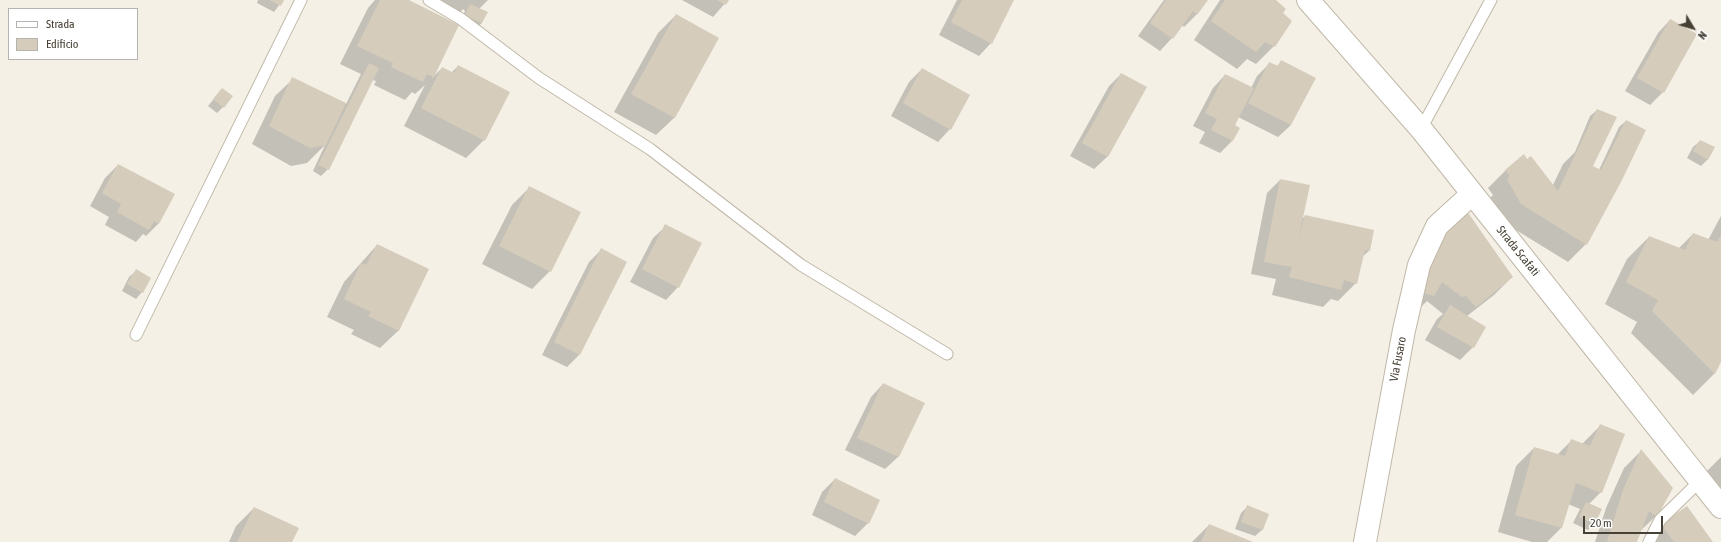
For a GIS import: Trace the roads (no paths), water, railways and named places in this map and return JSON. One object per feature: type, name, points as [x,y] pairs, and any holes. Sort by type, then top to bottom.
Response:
[{"type":"street","name":"Strada Scafati","points":[[1308,0],[1421,129],[1721,507]]},
{"type":"street","name":"Via Fusaro","points":[[1365,542],[1401,346],[1418,265],[1437,226],[1472,194]]},
{"type":"lane","points":[[136,335],[301,0]]},
{"type":"lane","points":[[429,0],[461,19],[539,78],[650,149],[801,265],[947,354]]},
{"type":"lane","points":[[1421,129],[1491,0]]},
{"type":"lane","points":[[1649,542],[1660,520],[1701,480]]}]
